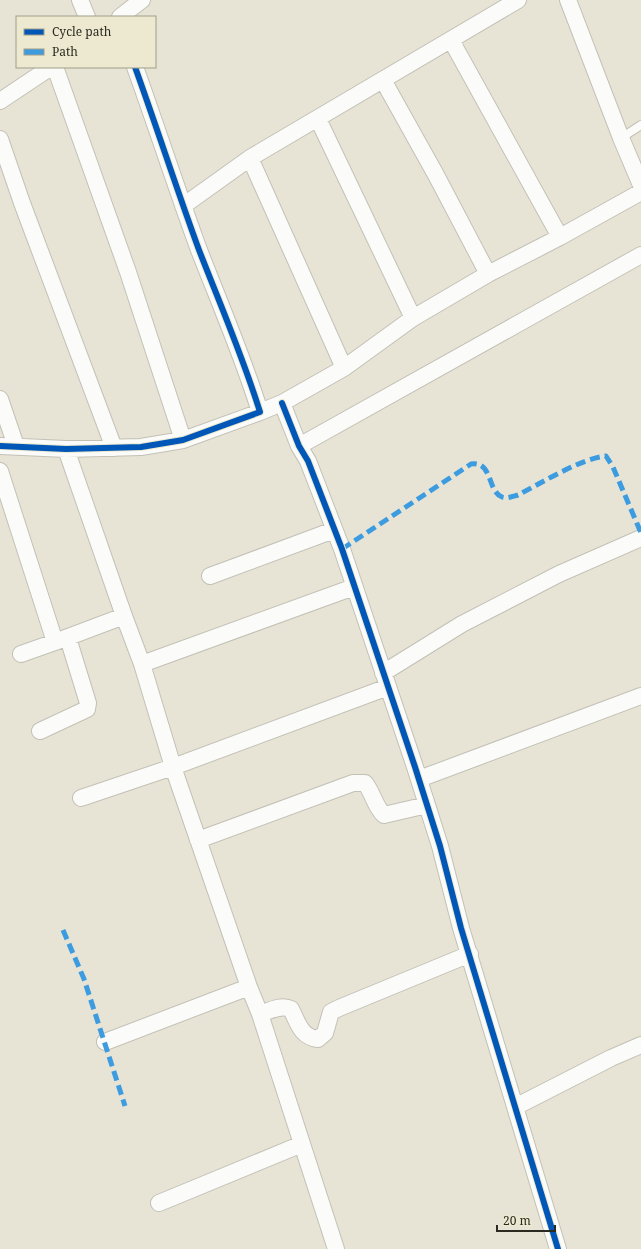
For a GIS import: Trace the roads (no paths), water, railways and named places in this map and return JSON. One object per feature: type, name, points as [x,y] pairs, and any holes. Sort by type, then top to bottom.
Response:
[{"type":"street","points":[[80,0],[88,16]]},
{"type":"street","points":[[121,16],[142,0]]},
{"type":"street","points":[[183,206],[250,158],[518,0]]},
{"type":"street","points":[[568,0],[620,138],[641,185]]},
{"type":"street","points":[[451,40],[560,237]]},
{"type":"street","points":[[0,101],[50,68]]},
{"type":"street","points":[[55,68],[128,272],[184,440]]},
{"type":"street","points":[[135,68],[183,206],[249,377],[260,412]]},
{"type":"street","points":[[383,80],[436,175],[488,274]]},
{"type":"street","points":[[318,119],[413,318]]},
{"type":"street","points":[[0,139],[22,203],[114,448]]},
{"type":"street","points":[[250,158],[344,368]]},
{"type":"street","points":[[0,446],[66,449],[141,447],[184,440],[260,412],[282,403],[344,368],[413,318],[488,274],[560,237],[641,192]]},
{"type":"street","points":[[300,446],[641,255]]},
{"type":"street","points":[[0,399],[16,446]]},
{"type":"street","points":[[282,403],[308,461],[342,549],[419,779],[440,846],[461,928],[558,1249]]},
{"type":"street","points":[[66,449],[142,664],[173,767],[248,986],[260,1014],[336,1249]]},
{"type":"street","points":[[0,472],[61,640],[88,703],[87,709],[80,714],[40,731]]},
{"type":"street","points":[[210,576],[334,530]]},
{"type":"street","points":[[81,798],[173,767],[385,680],[462,624],[559,574],[641,538]]},
{"type":"street","points":[[142,664],[354,587]]},
{"type":"street","points":[[21,654],[124,616]]},
{"type":"street","points":[[419,779],[641,696]]},
{"type":"street","points":[[198,840],[353,783],[365,784],[370,790],[380,811],[384,815],[427,805]]},
{"type":"street","points":[[260,1014],[288,1007],[291,1009],[304,1034],[318,1039],[325,1033],[331,1012],[338,1008],[470,954]]},
{"type":"street","points":[[105,1042],[248,986]]},
{"type":"street","points":[[515,1107],[611,1058],[641,1045]]},
{"type":"street","points":[[159,1204],[302,1144]]},
{"type":"lane","points":[[620,138],[641,125]]}]
